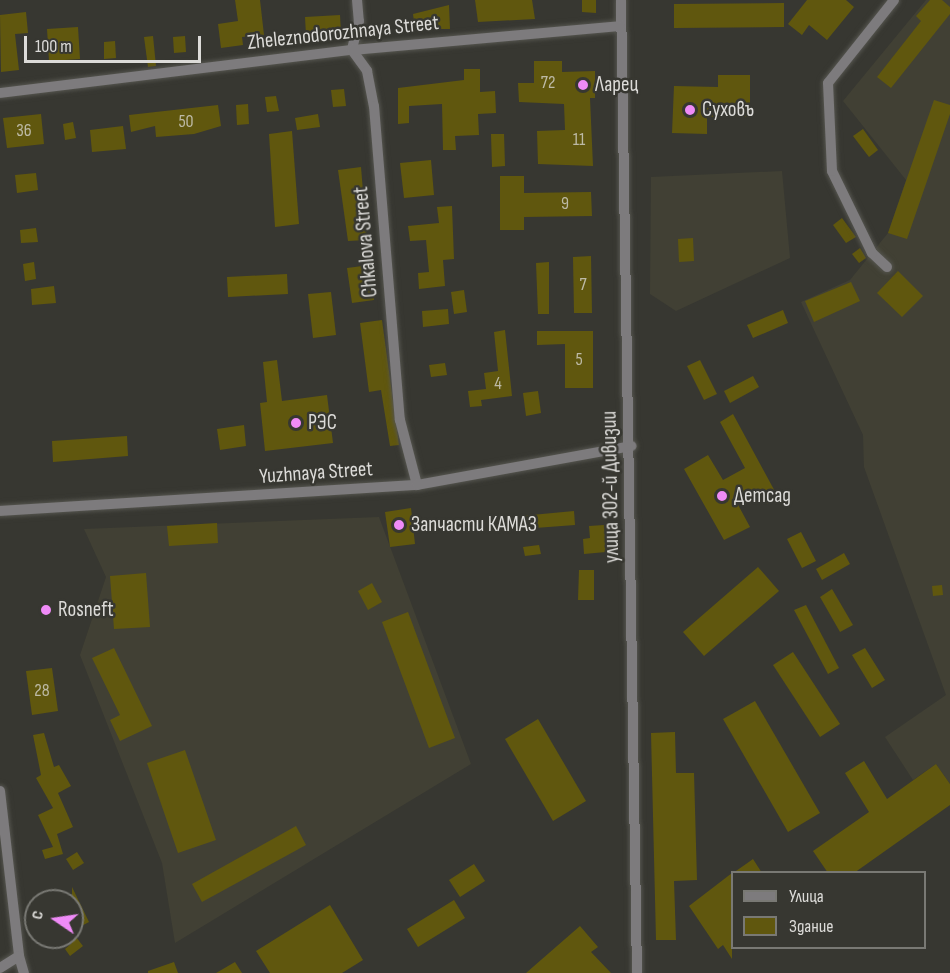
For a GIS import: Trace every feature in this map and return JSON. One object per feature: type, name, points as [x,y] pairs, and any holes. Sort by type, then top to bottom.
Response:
[{"type":"street","points":[[352,50],[359,21],[357,0]]},
{"type":"street","name":"улица 302-й Дивизии","points":[[621,0],[622,263],[631,446],[637,973]]},
{"type":"street","points":[[887,267],[872,253],[832,171],[828,83],[894,0]]},
{"type":"street","name":"Zheleznodorozhnaya Street","points":[[0,93],[352,50],[620,26]]},
{"type":"street","name":"Chkalova Street","points":[[352,50],[367,71],[374,106],[400,420],[417,485]]},
{"type":"street","name":"Yuzhnaya Street","points":[[0,511],[417,485],[631,446]]},
{"type":"street","points":[[0,791],[18,956],[24,973]]},
{"type":"street","points":[[0,968],[18,956]]},
{"type":"shaded area","points":[[926,0],[950,0],[950,784],[936,764],[913,780],[885,737],[946,695],[864,467],[863,435],[801,302],[850,280],[888,233],[906,180],[843,101]]},
{"type":"shaded area","points":[[782,171],[790,258],[676,311],[650,294],[651,177]]},
{"type":"shaded area","points":[[379,517],[471,764],[175,943],[162,863],[80,655],[106,577],[84,529]]},
{"type":"building","points":[[235,0],[260,0],[264,35],[242,37],[243,45],[221,48],[218,24],[238,21]]},
{"type":"building","points":[[475,0],[532,0],[535,19],[478,22]]},
{"type":"building","points":[[582,0],[596,0],[596,13],[582,12]]},
{"type":"building","points":[[807,0],[846,0],[854,7],[827,40],[809,25],[802,35],[788,24]]},
{"type":"building","points":[[930,0],[942,0],[950,7],[950,14],[891,88],[877,77],[921,21],[916,16]]},
{"type":"building","points":[[784,3],[784,27],[674,28],[674,4]]},
{"type":"building","points":[[449,5],[450,29],[415,29],[413,14]]},
{"type":"building","points":[[26,12],[28,33],[15,34],[19,70],[1,72],[0,15]]},
{"type":"building","points":[[340,15],[341,33],[306,35],[305,17]]},
{"type":"building","points":[[78,27],[80,59],[49,61],[47,29]]},
{"type":"building","points":[[153,36],[156,66],[148,67],[144,37]]},
{"type":"building","points":[[185,36],[186,52],[174,53],[173,37]]},
{"type":"building","points":[[115,41],[116,58],[104,59],[104,42]]},
{"type":"building","points":[[534,61],[562,61],[562,72],[595,71],[595,98],[590,98],[593,166],[538,164],[537,131],[565,130],[564,104],[519,102],[518,83],[534,83]]},
{"type":"building","points":[[464,69],[480,69],[480,92],[495,91],[496,113],[478,114],[479,135],[455,136],[456,150],[443,150],[442,104],[409,106],[409,123],[398,124],[398,88],[464,80]]},
{"type":"building","points":[[718,75],[750,75],[750,117],[707,117],[707,134],[672,133],[674,86],[718,87]]},
{"type":"building","points":[[344,89],[346,106],[333,107],[331,90]]},
{"type":"building","points":[[276,96],[279,111],[267,112],[265,97]]},
{"type":"building","points":[[934,100],[950,105],[950,114],[907,239],[888,233]]},
{"type":"building","points":[[248,104],[249,124],[237,125],[236,105]]},
{"type":"building","points":[[218,105],[221,126],[194,134],[156,137],[155,126],[131,132],[129,115]]},
{"type":"building","points":[[41,114],[44,144],[7,148],[3,118]]},
{"type":"building","points":[[318,114],[320,127],[297,130],[295,118]]},
{"type":"building","points":[[73,122],[76,138],[65,140],[63,124]]},
{"type":"building","points":[[123,126],[126,149],[92,152],[90,130]]},
{"type":"building","points":[[863,129],[878,150],[869,157],[853,136]]},
{"type":"building","points":[[292,131],[299,224],[275,227],[269,134]]},
{"type":"building","points":[[491,134],[504,134],[505,166],[492,167]]},
{"type":"building","points":[[431,160],[434,195],[404,198],[400,163]]},
{"type":"building","points":[[361,167],[367,240],[348,241],[338,170]]},
{"type":"building","points":[[36,173],[38,190],[17,193],[15,175]]},
{"type":"building","points":[[500,176],[524,176],[524,193],[591,192],[592,216],[524,217],[524,230],[500,230]]},
{"type":"building","points":[[452,206],[454,259],[443,260],[445,286],[419,289],[418,273],[429,272],[426,240],[410,241],[408,226],[439,223],[437,207]]},
{"type":"building","points":[[842,218],[856,237],[846,243],[833,225]]},
{"type":"building","points":[[36,228],[38,242],[21,243],[20,230]]},
{"type":"building","points":[[693,238],[694,261],[679,262],[678,239]]},
{"type":"building","points":[[860,248],[866,258],[859,263],[852,254]]},
{"type":"building","points":[[591,256],[592,313],[574,313],[573,257]]},
{"type":"building","points":[[34,262],[36,279],[25,281],[23,264]]},
{"type":"building","points":[[549,262],[549,314],[538,314],[536,263]]},
{"type":"building","points":[[370,265],[374,300],[352,303],[347,268]]},
{"type":"building","points":[[898,271],[923,296],[902,317],[877,293]]},
{"type":"building","points":[[287,274],[288,294],[228,297],[227,277]]},
{"type":"building","points":[[851,282],[860,301],[814,322],[805,301]]},
{"type":"building","points":[[54,286],[56,303],[32,305],[31,289]]},
{"type":"building","points":[[464,290],[467,312],[454,314],[451,292]]},
{"type":"building","points":[[331,292],[336,335],[313,338],[308,294]]},
{"type":"building","points":[[448,309],[449,324],[423,327],[422,311]]},
{"type":"building","points":[[783,310],[788,323],[753,338],[747,325]]},
{"type":"building","points":[[382,320],[399,445],[390,446],[381,390],[369,392],[360,323]]},
{"type":"building","points":[[505,330],[512,396],[481,400],[482,406],[470,407],[468,391],[486,389],[484,373],[498,371],[494,332]]},
{"type":"building","points":[[537,331],[593,331],[593,388],[565,388],[565,344],[537,345]]},
{"type":"building","name":"РЭС","points":[[277,360],[282,401],[327,395],[333,443],[265,451],[260,403],[267,402],[263,362]]},
{"type":"building","points":[[700,360],[717,394],[704,400],[687,366]]},
{"type":"building","points":[[445,363],[447,375],[431,377],[429,365]]},
{"type":"building","points":[[753,376],[759,387],[730,403],[724,391]]},
{"type":"building","points":[[538,391],[541,413],[526,416],[523,393]]},
{"type":"building","name":"Детсад","points":[[733,414],[778,497],[767,504],[758,489],[736,501],[750,527],[724,540],[684,469],[708,455],[723,480],[745,468],[720,422]]},
{"type":"building","points":[[244,425],[246,446],[220,450],[217,429]]},
{"type":"building","points":[[127,436],[128,456],[53,462],[52,441]]},
{"type":"building","points":[[411,508],[415,544],[390,547],[385,512]]},
{"type":"building","points":[[574,511],[575,525],[522,529],[521,516]]},
{"type":"building","points":[[217,523],[218,543],[169,546],[167,526]]},
{"type":"building","points":[[604,525],[606,552],[584,554],[583,539],[590,538],[589,526]]},
{"type":"building","points":[[801,532],[816,561],[802,568],[787,539]]},
{"type":"building","points":[[539,545],[541,554],[525,556],[523,547]]},
{"type":"building","points":[[844,553],[850,564],[822,580],[816,569]]},
{"type":"building","points":[[758,567],[779,591],[704,656],[683,632]]},
{"type":"building","points":[[579,570],[594,570],[594,600],[578,600]]},
{"type":"building","points":[[146,573],[150,627],[114,629],[110,576]]},
{"type":"building","points":[[372,583],[382,602],[368,610],[358,591]]},
{"type":"building","points":[[942,585],[943,595],[933,596],[932,586]]},
{"type":"building","points":[[832,589],[853,625],[840,632],[820,597]]},
{"type":"building","points":[[806,605],[839,668],[828,674],[794,610]]},
{"type":"building","points":[[408,612],[455,738],[429,748],[382,622]]},
{"type":"building","points":[[114,648],[152,726],[120,741],[110,720],[120,715],[92,658]]},
{"type":"building","points":[[865,648],[885,680],[872,688],[852,655]]},
{"type":"building","points":[[793,652],[840,724],[820,737],[773,665]]},
{"type":"building","points":[[52,668],[58,711],[32,715],[26,671]]},
{"type":"building","points":[[755,701],[820,813],[788,832],[723,719]]},
{"type":"building","points":[[538,719],[586,801],[553,821],[505,739]]},
{"type":"building","points":[[675,732],[676,773],[694,773],[697,880],[674,881],[676,940],[656,940],[651,733]]},
{"type":"building","points":[[44,733],[54,767],[59,765],[71,786],[58,793],[73,827],[57,834],[63,854],[45,859],[42,850],[53,847],[38,815],[53,808],[36,778],[41,775],[33,735]]},
{"type":"building","points":[[185,750],[216,840],[178,853],[147,763]]},
{"type":"building","points":[[864,761],[887,799],[936,764],[950,784],[950,805],[857,871],[827,871],[813,851],[869,812],[845,773]]},
{"type":"building","points":[[296,826],[306,845],[202,902],[192,884]]},
{"type":"building","points":[[77,852],[84,863],[73,870],[66,859]]},
{"type":"building","points":[[753,859],[761,871],[736,871]]},
{"type":"building","points":[[474,864],[485,881],[460,897],[449,880]]},
{"type":"building","points":[[731,874],[732,959],[723,945],[718,949],[689,906]]},
{"type":"building","points":[[454,900],[465,918],[418,947],[407,929]]},
{"type":"building","points":[[330,905],[363,960],[342,973],[270,973],[256,951]]},
{"type":"building","points":[[84,912],[89,922],[84,925]]},
{"type":"building","points":[[580,926],[598,947],[591,952],[611,973],[526,973]]},
{"type":"building","points":[[65,949],[79,949],[70,956]]},
{"type":"building","points":[[174,962],[178,973],[148,973],[148,971]]},
{"type":"building","points":[[235,962],[242,973],[216,973]]},
{"type":"place","name":"Ларец","points":[[583,85]]},
{"type":"place","name":"Суховъ","points":[[690,110]]},
{"type":"place","name":"РЭС","points":[[296,423]]},
{"type":"place","name":"Детсад","points":[[722,496]]},
{"type":"place","name":"Запчасти КАМАЗ","points":[[399,525]]},
{"type":"place","name":"Rosneft","points":[[46,610]]}]
